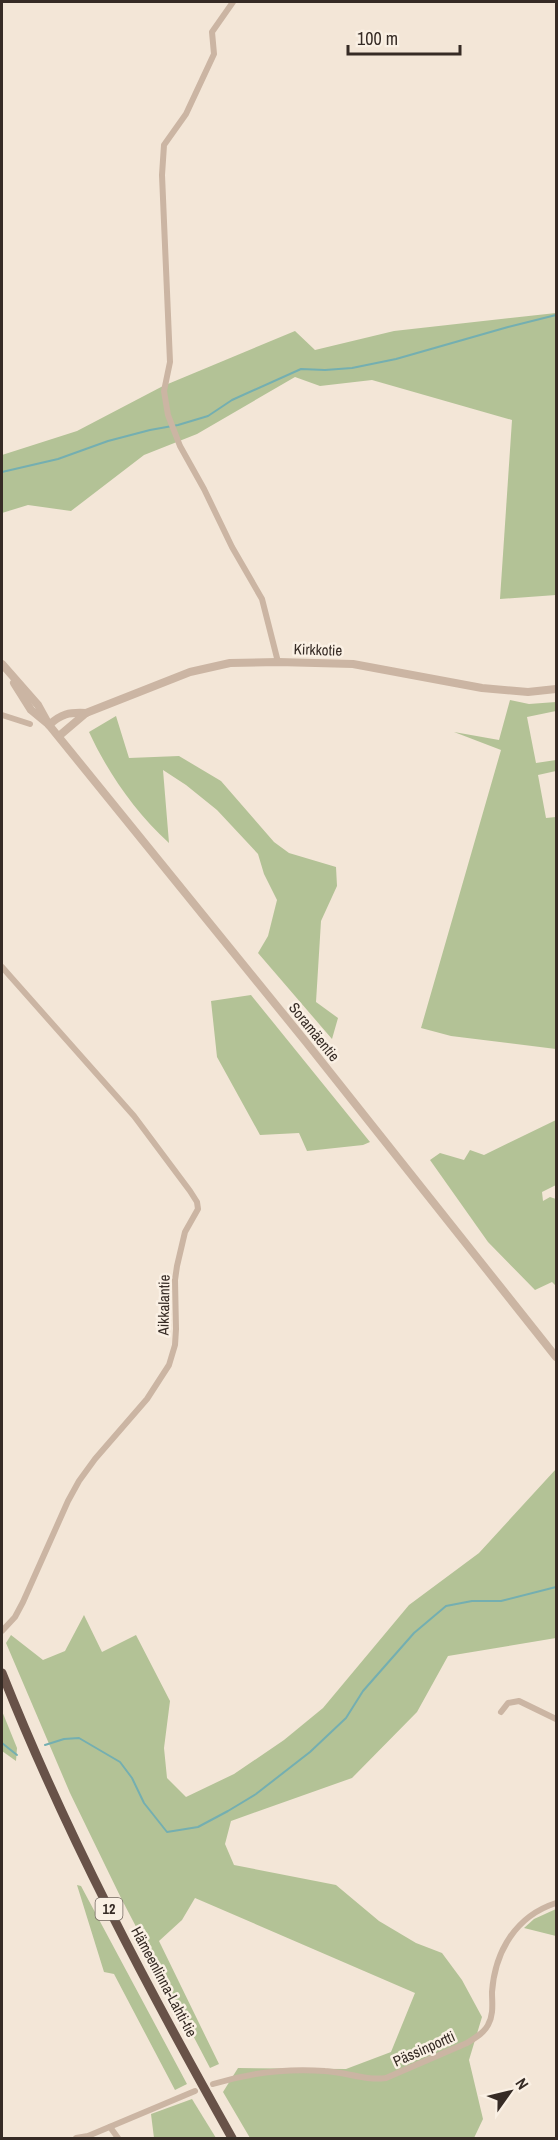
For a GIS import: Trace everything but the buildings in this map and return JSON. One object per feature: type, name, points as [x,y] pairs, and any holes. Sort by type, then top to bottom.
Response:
[{"type":"highway","name":"Hämeenlinna-Lahti-tie","points":[[2,1673],[66,1822],[105,1902],[169,2027],[232,2139]]},
{"type":"street","points":[[233,2],[212,32],[214,54],[186,114],[164,145],[162,175],[170,362],[164,391],[168,415],[180,446],[232,547],[262,599],[278,662]]},
{"type":"street","name":"Kirkkotie","points":[[59,736],[86,714],[190,672],[230,663],[353,664],[509,691],[528,692],[556,689]]},
{"type":"street","name":"Soramäentie","points":[[2,665],[38,705],[49,725],[306,1042],[556,1357]]},
{"type":"street","name":"Kirkkotie","points":[[49,725],[67,713],[86,714]]},
{"type":"street","points":[[2,715],[30,724]]},
{"type":"street","name":"Aikkalantie","points":[[2,967],[134,1116],[190,1191],[197,1202],[198,1209],[185,1232],[177,1266],[175,1280],[176,1337],[169,1365],[147,1399],[79,1481],[68,1500],[23,1602],[15,1617],[2,1631]]},
{"type":"street","points":[[501,1712],[508,1703],[519,1701],[556,1719]]},
{"type":"street","name":"Pässinportti","points":[[213,2084],[273,2072],[325,2071],[377,2079],[386,2078],[467,2043],[479,2036],[488,2026],[492,2016],[495,1969],[504,1946],[516,1928],[529,1917],[556,1903]]},
{"type":"street","points":[[76,2139],[195,2091]]},
{"type":"street","points":[[110,2127],[118,2139]]},
{"type":"green space","points":[[556,313],[556,595],[500,599],[512,420],[372,380],[320,386],[295,377],[197,434],[144,455],[71,511],[28,505],[2,513],[2,455],[77,431],[163,386],[295,331],[315,350],[394,331]]},
{"type":"green space","points":[[510,700],[529,704],[556,702],[556,711],[527,717],[536,763],[556,760],[556,771],[538,775],[546,818],[556,817],[556,1049],[451,1036],[421,1028],[501,750],[454,732],[499,740]]},
{"type":"green space","points":[[116,716],[129,758],[179,756],[221,781],[274,842],[289,853],[336,867],[337,886],[321,921],[316,1002],[338,1018],[332,1039],[258,953],[268,936],[277,900],[264,874],[258,854],[217,810],[163,770],[169,843],[123,791],[89,732]]},
{"type":"green space","points":[[251,995],[370,1142],[363,1145],[307,1151],[299,1133],[260,1135],[217,1057],[211,1001]]},
{"type":"green space","points":[[556,1120],[556,1185],[542,1192],[543,1201],[550,1197],[556,1199],[556,1286],[552,1282],[535,1290],[488,1242],[430,1160],[440,1153],[464,1160],[470,1150],[484,1155]]},
{"type":"green space","points":[[556,1469],[556,1638],[448,1656],[417,1712],[352,1778],[231,1821],[225,1844],[234,1865],[336,1885],[379,1921],[416,1943],[442,1953],[462,1980],[482,2017],[469,2060],[483,2119],[474,2138],[250,2138],[223,2092],[238,2068],[346,2069],[391,2052],[415,1993],[195,1898],[182,1920],[159,1941],[219,2064],[210,2068],[121,1898],[70,1793],[6,1643],[11,1635],[43,1660],[65,1651],[84,1615],[102,1652],[136,1635],[170,1701],[164,1748],[167,1778],[186,1797],[234,1774],[284,1740],[323,1708],[409,1605],[479,1553]]},
{"type":"green space","points":[[2,1711],[17,1748],[16,1761],[2,1751]]},
{"type":"green space","points":[[77,1885],[81,1886],[187,2084],[175,2090],[114,1974],[104,1972]]},
{"type":"green space","points":[[556,1909],[556,1936],[524,1928],[534,1919]]},
{"type":"green space","points":[[192,2099],[216,2138],[154,2138],[151,2114]]},
{"type":"waterway","points":[[2,472],[58,459],[108,441],[208,416],[232,400],[301,369],[352,368],[396,359],[556,315]]},
{"type":"waterway","points":[[45,1745],[64,1739],[79,1738],[120,1762],[132,1778],[144,1803],[167,1832],[198,1827],[256,1794],[310,1752],[346,1718],[363,1691],[414,1633],[446,1606],[472,1601],[501,1601],[556,1587]]},
{"type":"waterway","points":[[2,1743],[17,1755]]}]
